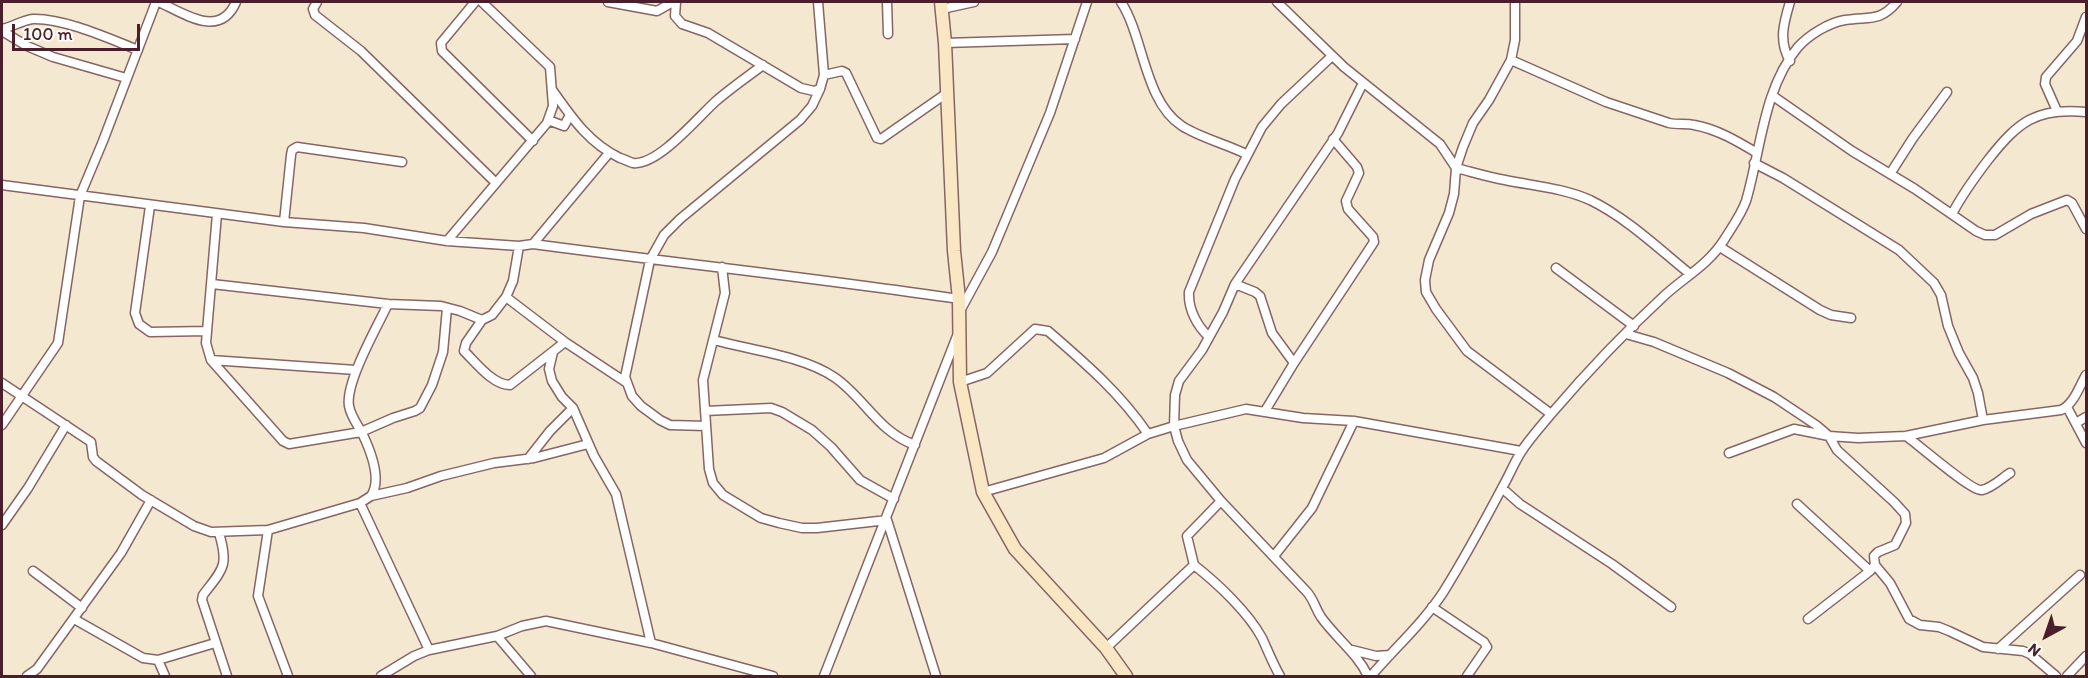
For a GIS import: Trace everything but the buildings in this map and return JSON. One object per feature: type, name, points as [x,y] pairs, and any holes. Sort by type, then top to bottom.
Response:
[{"type":"street","points":[[2,425],[58,343],[80,195],[158,2],[198,20],[209,22],[220,20],[231,13],[236,2]]},
{"type":"street","points":[[317,2],[313,9],[315,15],[361,51],[496,183]]},
{"type":"street","points":[[475,2],[441,43],[442,51],[532,141]]},
{"type":"street","points":[[447,241],[532,141],[548,120],[553,106],[550,68],[482,2]]},
{"type":"street","points":[[608,2],[657,11],[674,2],[675,16],[682,24],[708,33],[801,88],[814,91],[819,89]]},
{"type":"street","points":[[706,426],[670,425],[660,420],[645,410],[632,396],[627,383],[625,377],[650,260],[664,235],[680,219],[800,120],[812,106],[824,75],[818,2]]},
{"type":"street","points":[[887,2],[888,34]]},
{"type":"street","points":[[974,2],[941,5],[945,43],[954,251],[959,299],[960,382],[983,492],[1015,549],[1106,648],[1126,676]]},
{"type":"street","points":[[958,313],[992,252],[1050,113],[1087,2]]},
{"type":"street","points":[[1121,2],[1134,27],[1140,51],[1156,92],[1167,111],[1181,125],[1246,154]]},
{"type":"street","points":[[1277,2],[1363,84],[1440,144],[1456,168],[1505,180],[1540,185],[1590,200],[1626,222],[1690,274]]},
{"type":"street","points":[[1515,2],[1515,40],[1511,60],[1489,100],[1473,123],[1456,168],[1454,194],[1449,213],[1429,260],[1425,280],[1426,292],[1467,351],[1551,414]]},
{"type":"street","points":[[1790,2],[1782,30],[1783,45],[1790,61]]},
{"type":"street","points":[[1363,84],[1357,99],[1333,139],[1235,284],[1202,350],[1179,381],[1175,395],[1174,426],[1187,460],[1221,501],[1313,599],[1322,618],[1349,648],[1369,676],[1432,607],[1459,567],[1521,451],[1551,414],[1589,370],[1663,297],[1690,274],[1704,266],[1720,247],[1740,216],[1746,202],[1766,114],[1790,61],[1799,47],[1827,26],[1844,20],[1875,19],[1890,10],[1897,2]]},
{"type":"street","points":[[2057,111],[2045,84],[2046,77],[2077,41],[2086,17]]},
{"type":"street","points":[[2,30],[32,19],[49,21],[88,30],[138,50]]},
{"type":"street","points":[[2,30],[27,46],[53,57],[126,78]]},
{"type":"street","points":[[945,43],[1075,39]]},
{"type":"street","points":[[1209,337],[1194,318],[1189,292],[1246,154],[1262,127],[1281,104],[1332,56]]},
{"type":"street","points":[[1511,60],[1606,102],[1669,123],[1691,124],[1728,136],[1757,153]]},
{"type":"street","points":[[553,90],[577,125],[594,142],[609,153],[632,163],[648,159],[670,145],[716,101],[763,65]]},
{"type":"street","points":[[824,75],[842,71],[846,73],[877,138],[881,139],[947,93]]},
{"type":"street","points":[[1890,174],[1947,92]]},
{"type":"street","points":[[1773,96],[1852,151],[1916,189],[1986,236],[1995,235],[2031,214],[2067,200],[2072,203],[2086,229]]},
{"type":"street","points":[[1952,214],[1977,175],[2007,136],[2021,123],[2057,111],[2086,112]]},
{"type":"street","points":[[548,120],[564,126],[570,115]]},
{"type":"street","points":[[1265,411],[1374,243],[1372,237],[1348,209],[1346,201],[1359,173],[1357,167],[1333,139]]},
{"type":"street","points":[[284,222],[291,155],[292,150],[297,147],[402,162]]},
{"type":"street","points":[[533,244],[609,153]]},
{"type":"street","points":[[1754,163],[1783,178],[1899,250],[1934,283],[1941,295],[1948,326],[1976,386],[1983,420]]},
{"type":"street","points":[[2,185],[284,222],[364,228],[447,241],[519,246],[533,244],[959,299]]},
{"type":"street","points":[[150,206],[135,313],[139,324],[150,332],[207,331]]},
{"type":"street","points":[[218,214],[206,343],[211,360],[283,441],[289,444],[361,432],[420,408],[432,385],[443,352],[447,308]]},
{"type":"street","points":[[519,246],[513,281],[506,297],[492,315],[482,320],[466,343],[464,351],[484,371],[503,385],[516,383],[565,342]]},
{"type":"street","points":[[1720,247],[1820,310],[1831,315],[1851,318]]},
{"type":"street","points":[[722,267],[725,293],[705,367],[704,380],[709,469],[713,483],[723,495],[761,518],[802,528],[887,520]]},
{"type":"street","points":[[1556,268],[1634,326]]},
{"type":"street","points":[[212,284],[388,304],[447,308],[482,320]]},
{"type":"street","points":[[1235,284],[1256,292],[1260,296],[1272,333],[1294,363]]},
{"type":"street","points":[[506,297],[565,342],[627,383]]},
{"type":"street","points":[[371,496],[376,489],[376,481],[361,432],[352,416],[348,394],[356,370],[388,304]]},
{"type":"street","points":[[960,382],[987,373],[1035,329],[1041,329],[1048,331],[1114,390],[1131,409],[1148,434]]},
{"type":"street","points":[[824,676],[958,334]]},
{"type":"street","points":[[1626,334],[1654,342],[1749,383],[1774,397],[1829,435],[1837,450],[1905,513],[1906,523],[1895,545],[1878,552],[1874,556],[1872,568],[1808,619]]},
{"type":"street","points":[[714,340],[749,350],[783,355],[833,376],[874,417],[906,442],[915,445]]},
{"type":"street","points":[[553,352],[550,375],[562,397],[573,408],[588,444],[616,494],[651,643]]},
{"type":"street","points":[[211,360],[356,370]]},
{"type":"street","points":[[1729,453],[1794,429],[1858,438],[1906,436],[1983,420],[2061,410],[2067,407],[2086,375]]},
{"type":"street","points":[[2,383],[91,442],[93,457],[96,461],[151,500],[194,526],[219,533],[268,530],[360,502],[371,496],[494,463],[528,459],[588,444]]},
{"type":"street","points":[[2067,407],[2086,443]]},
{"type":"street","points":[[528,459],[550,431],[573,408]]},
{"type":"street","points":[[705,411],[771,408],[782,412],[812,430],[831,447],[860,480],[894,499]]},
{"type":"street","points":[[983,492],[1104,458],[1148,434],[1245,410],[1303,418],[1354,421],[1521,451]]},
{"type":"street","points":[[2076,423],[2086,417]]},
{"type":"street","points":[[1274,556],[1312,508],[1354,421]]},
{"type":"street","points":[[2,525],[28,488],[66,425]]},
{"type":"street","points":[[1906,436],[1978,490],[1985,489],[2010,473]]},
{"type":"street","points":[[1502,488],[1520,504],[1612,564],[1671,607]]},
{"type":"street","points":[[27,676],[35,673],[74,620],[121,553],[151,500]]},
{"type":"street","points":[[1221,501],[1187,536],[1194,565],[1228,595],[1250,622],[1261,637],[1280,676]]},
{"type":"street","points":[[360,502],[429,650]]},
{"type":"street","points":[[1797,504],[1890,583],[1914,624],[1938,627],[1983,647],[2023,651],[2030,654],[2056,676]]},
{"type":"street","points":[[887,520],[936,676]]},
{"type":"street","points":[[268,530],[258,596],[288,676]]},
{"type":"street","points":[[219,533],[224,550],[224,564],[202,600],[227,676]]},
{"type":"street","points":[[1106,648],[1194,565]]},
{"type":"street","points":[[33,572],[82,608]]},
{"type":"street","points":[[1998,649],[2080,575]]},
{"type":"street","points":[[1432,607],[1484,642],[1487,647],[1467,676]]},
{"type":"street","points":[[74,620],[135,655],[158,660],[215,643]]},
{"type":"street","points":[[381,676],[414,656],[429,650],[497,636],[522,626],[546,621],[651,643],[773,676]]},
{"type":"street","points":[[497,636],[531,676]]},
{"type":"street","points":[[1349,648],[1376,656],[1390,655]]},
{"type":"street","points":[[2067,676],[2086,656]]},
{"type":"street","points":[[158,660],[165,676]]}]
